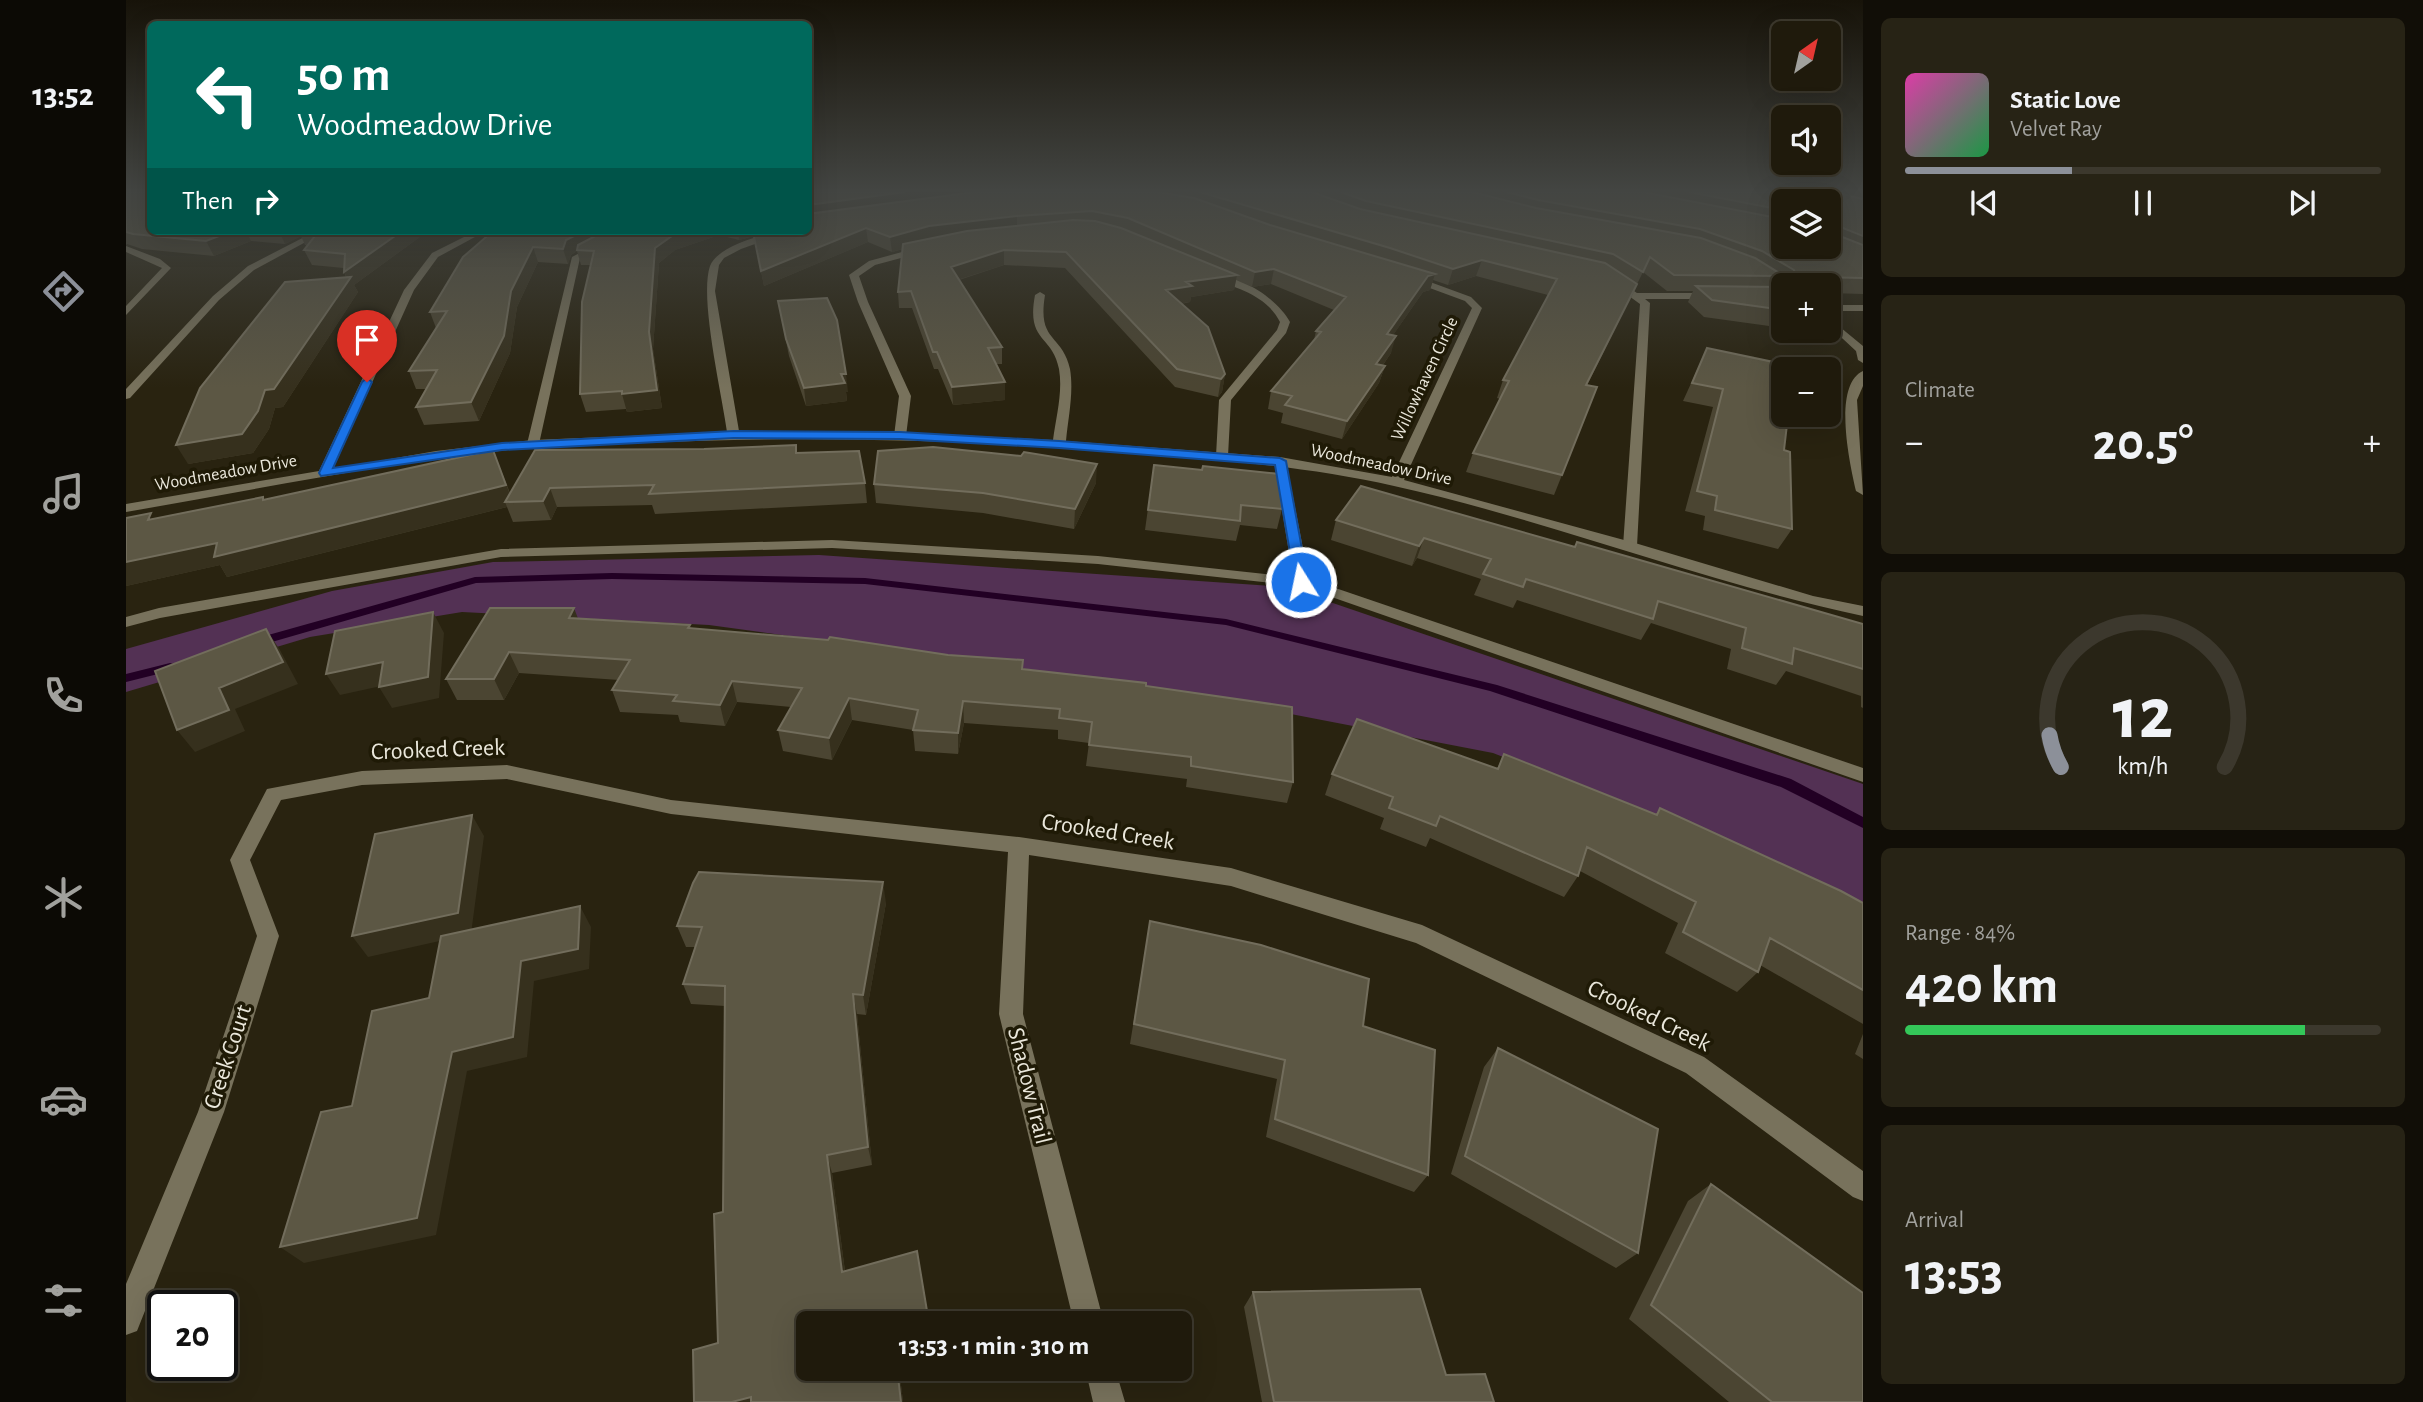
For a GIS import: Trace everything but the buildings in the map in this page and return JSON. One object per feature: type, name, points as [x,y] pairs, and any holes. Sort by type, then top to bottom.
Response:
[{"type":"street","points":[[126,312],[167,268],[144,257]]},
{"type":"street","points":[[126,396],[216,298],[251,268],[271,257]]},
{"type":"street","points":[[325,473],[409,290],[433,257]]},
{"type":"street","points":[[533,444],[576,257]]},
{"type":"street","points":[[720,257],[715,265],[710,291],[734,435]]},
{"type":"street","points":[[886,257],[872,262],[854,275],[863,302],[905,396],[900,436]]},
{"type":"street","points":[[1201,272],[1261,296],[1274,305],[1285,322],[1282,331],[1226,400],[1222,456]]},
{"type":"street","name":"Willowhaven Circle","points":[[1396,482],[1477,308],[1468,299],[1397,274]]},
{"type":"street","points":[[1603,274],[1644,303],[1630,546]]},
{"type":"street","points":[[1040,295],[1035,315],[1038,327],[1062,360],[1066,385],[1059,444]]},
{"type":"street","points":[[1637,296],[1730,296]]},
{"type":"street","points":[[1841,308],[1863,308]]},
{"type":"street","points":[[1841,332],[1861,350],[1863,360]]},
{"type":"street","points":[[1863,374],[1851,400],[1854,453],[1863,491]]},
{"type":"street","name":"Woodmeadow Drive","points":[[126,508],[436,455],[533,444],[734,435],[900,436],[1059,444],[1280,461],[1396,482],[1630,546],[1810,600],[1863,611]]},
{"type":"street","points":[[1280,461],[1301,582]]},
{"type":"street","points":[[126,622],[159,613],[501,553],[832,544],[1098,560],[1301,582],[1863,775]]},
{"type":"street","name":"Crooked Creek","points":[[274,794],[362,778],[507,772],[671,807],[1019,845],[1231,877],[1422,935],[1695,1065],[1863,1187]]},
{"type":"street","name":"Creek Court","points":[[126,1320],[211,1112],[268,936],[240,860],[274,794]]},
{"type":"street","name":"Shadow Trail","points":[[1019,845],[1011,1014],[1086,1311]]},
{"type":"street","points":[[1103,1381],[1109,1402]]},
{"type":"shaded area","points":[[819,555],[1286,587],[1863,784],[1863,916],[1794,871],[1493,753],[1129,683],[709,625],[462,612],[310,637],[126,692],[126,649],[332,591],[493,562]]},
{"type":"waterway","points":[[258,642],[475,580],[612,576],[865,581],[1226,622],[1493,688],[1786,783],[1863,823]]},
{"type":"waterway","points":[[126,678],[170,667]]},
{"type":"route","points":[[367,382],[325,473],[502,446],[734,435],[900,436],[1059,444],[1280,461],[1301,582]]}]
